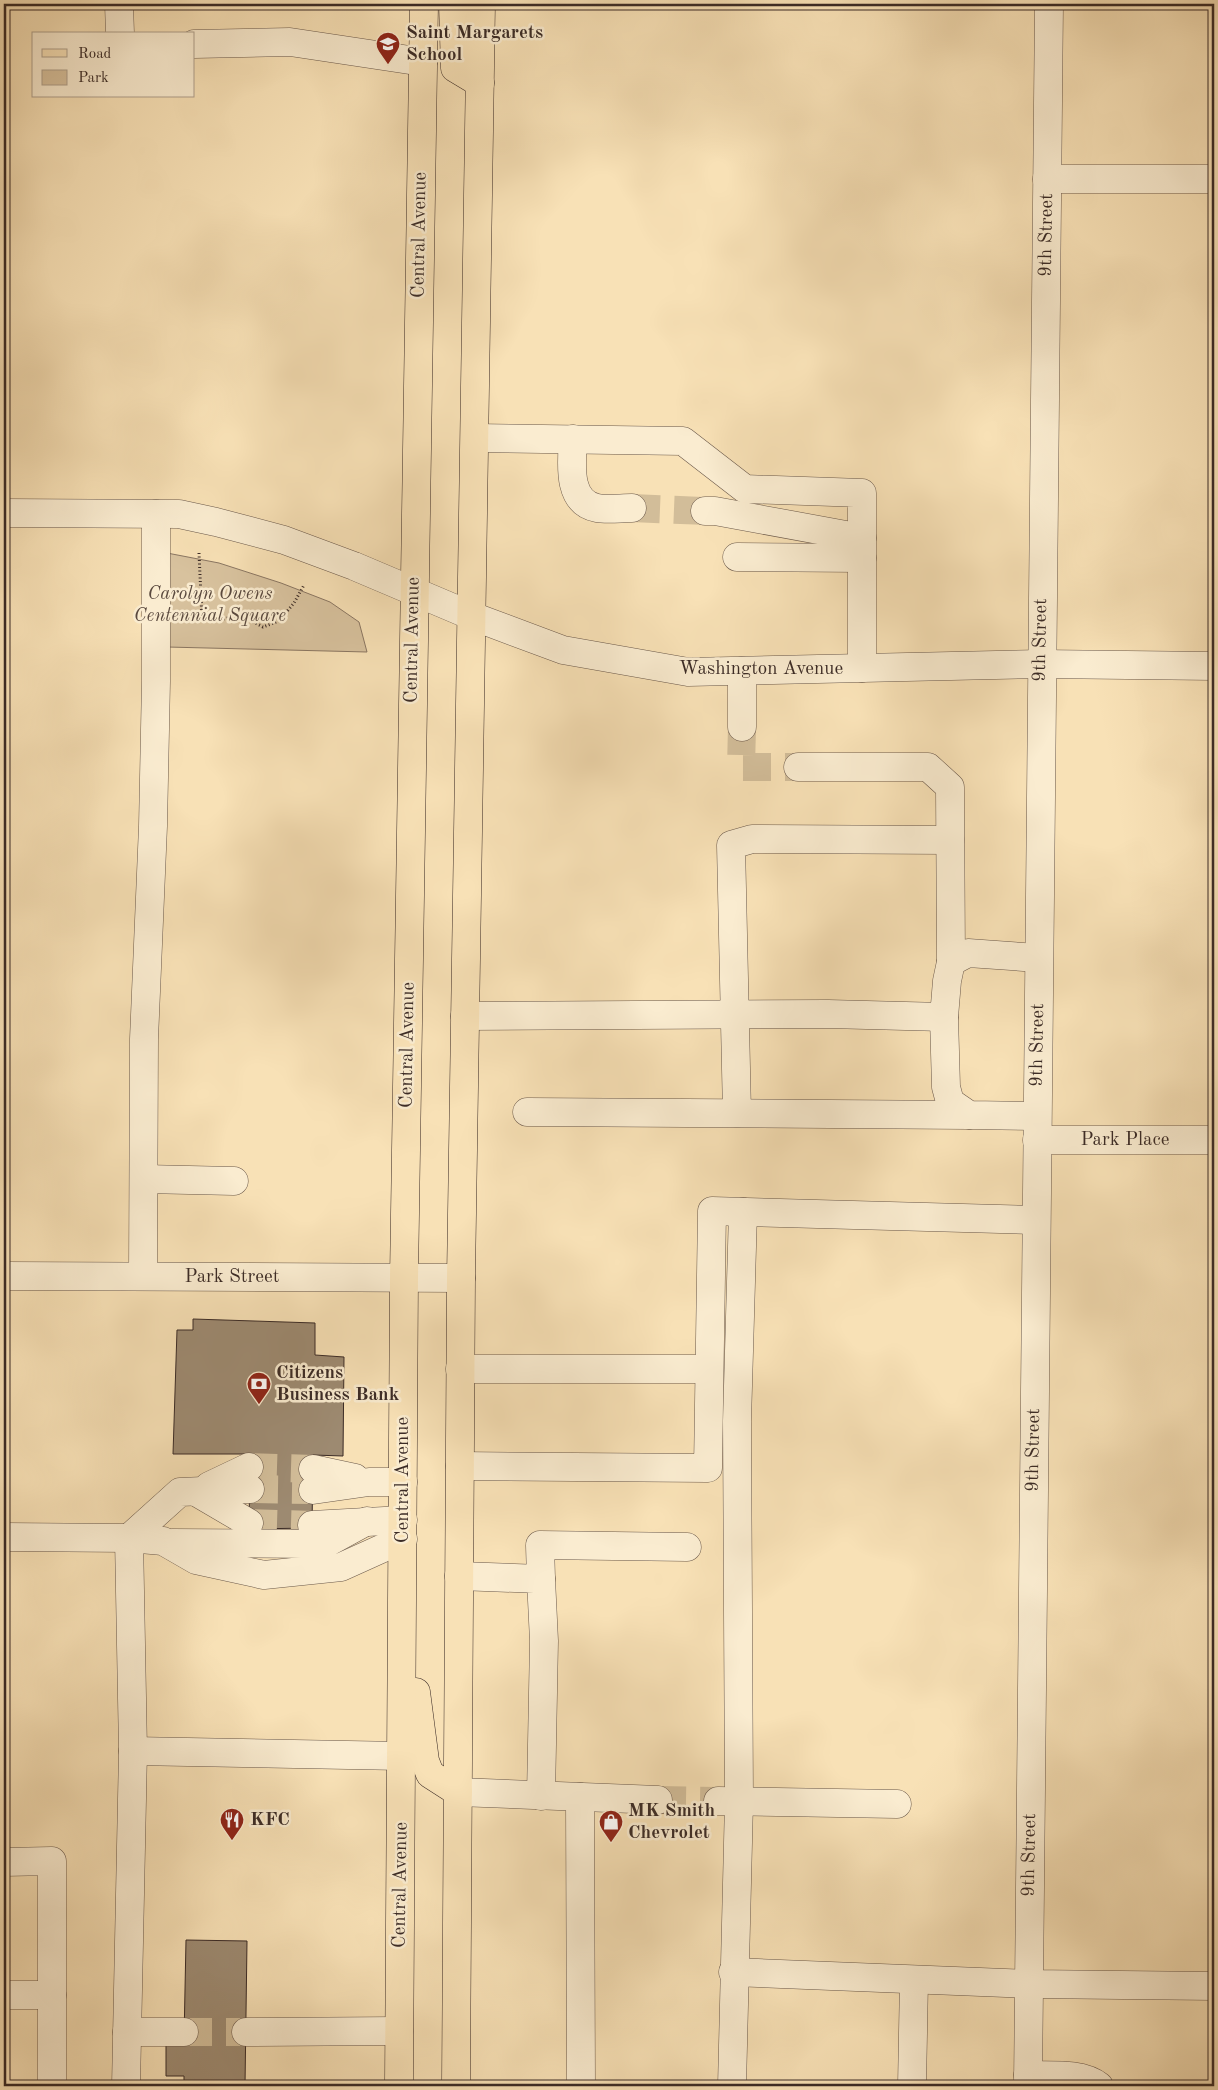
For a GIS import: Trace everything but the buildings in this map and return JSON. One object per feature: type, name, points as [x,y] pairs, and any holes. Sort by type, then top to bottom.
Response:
[{"type":"main road","name":"Central Avenue","points":[[399,2086],[404,1278],[424,4]]},
{"type":"main road","points":[[453,4],[455,68],[480,83]]},
{"type":"main road","points":[[456,2086],[461,1278],[481,4]]},
{"type":"main road","points":[[401,1656],[415,1679],[425,1761],[430,1774],[458,1792]]},
{"type":"street","points":[[118,4],[120,32]]},
{"type":"street","name":"9th Street","points":[[1028,2081],[1049,4]]},
{"type":"street","points":[[195,44],[290,42],[423,62]]},
{"type":"street","points":[[1047,179],[1214,179]]},
{"type":"street","points":[[475,438],[683,441],[745,489],[862,493],[862,668]]},
{"type":"street","points":[[573,439],[572,476],[576,490],[585,502],[596,508],[632,508]]},
{"type":"street","points":[[704,511],[732,514],[862,548]]},
{"type":"street","name":"Washington Avenue","points":[[4,513],[179,514],[284,540],[414,590],[472,616],[563,650],[688,672],[1041,664],[1214,666]]},
{"type":"street","points":[[143,1276],[144,1039],[153,826],[156,681],[156,514]]},
{"type":"street","points":[[737,557],[862,548]]},
{"type":"street","points":[[742,671],[742,727]]},
{"type":"street","points":[[798,767],[928,767],[950,787],[952,962],[947,981],[944,1017],[946,1087],[950,1102],[969,1115]]},
{"type":"street","points":[[736,1113],[731,845],[752,839],[950,840]]},
{"type":"street","points":[[952,962],[968,954],[1038,958]]},
{"type":"street","points":[[465,1016],[828,1014],[944,1017]]},
{"type":"street","name":"Park Place","points":[[527,1112],[969,1115],[1037,1128],[1214,1140]]},
{"type":"street","points":[[144,1179],[234,1181]]},
{"type":"street","points":[[460,1466],[708,1468],[708,1369],[712,1211],[1036,1220]]},
{"type":"street","points":[[732,2086],[733,1972],[728,1802],[744,1212]]},
{"type":"street","name":"Park Street","points":[[4,1276],[461,1278]]},
{"type":"street","points":[[460,1368],[708,1369]]},
{"type":"street","points":[[403,1482],[369,1482],[312,1499],[367,1521],[403,1529]]},
{"type":"street","points":[[126,2086],[133,1750],[129,1538],[180,1492],[249,1497],[196,1492]]},
{"type":"street","points":[[4,1537],[129,1538],[166,1543],[325,1544],[367,1521]]},
{"type":"street","points":[[166,1543],[196,1560],[264,1575],[341,1567],[403,1529]]},
{"type":"street","points":[[542,1796],[544,1642],[540,1545],[687,1547]]},
{"type":"street","points":[[459,1576],[541,1579]]},
{"type":"street","points":[[133,1750],[402,1756]]},
{"type":"street","points":[[458,1792],[658,1800]]},
{"type":"street","points":[[580,1797],[581,2086]]},
{"type":"street","points":[[728,1802],[897,1804]]},
{"type":"street","points":[[4,1862],[52,1861],[52,2086]]},
{"type":"street","points":[[733,1972],[1029,1984],[1214,1986]]},
{"type":"street","points":[[912,2086],[914,1980]]},
{"type":"street","points":[[4,1995],[52,1995]]},
{"type":"street","points":[[246,2032],[400,2030]]},
{"type":"street","points":[[127,2032],[184,2032]]},
{"type":"street","points":[[1028,2081],[1078,2078],[1093,2082],[1099,2086]]},
{"type":"path","points":[[199,553],[202,619],[223,619],[240,615],[263,627],[279,621],[294,603],[304,585]]},
{"type":"green space","name":"Carolyn Owens Centennial Square","points":[[167,553],[219,563],[281,583],[330,602],[359,622],[367,652],[167,647]]},
{"type":"tunnel","points":[[632,508],[705,511]]},
{"type":"tunnel","points":[[742,727],[741,767],[798,767]]},
{"type":"tunnel","points":[[249,1467],[313,1469]]},
{"type":"tunnel","points":[[250,1489],[313,1490]]},
{"type":"tunnel","points":[[249,1523],[312,1525]]},
{"type":"tunnel","points":[[658,1800],[718,1801]]},
{"type":"tunnel","points":[[184,2032],[246,2032]]},
{"type":"place","name":"Saint Margarets School","points":[[388,65]]},
{"type":"place","name":"Citizens Business Bank","points":[[259,1405]]},
{"type":"place","name":"KFC","points":[[232,1841]]},
{"type":"place","name":"MK Smith Chevrolet","points":[[611,1843]]}]
